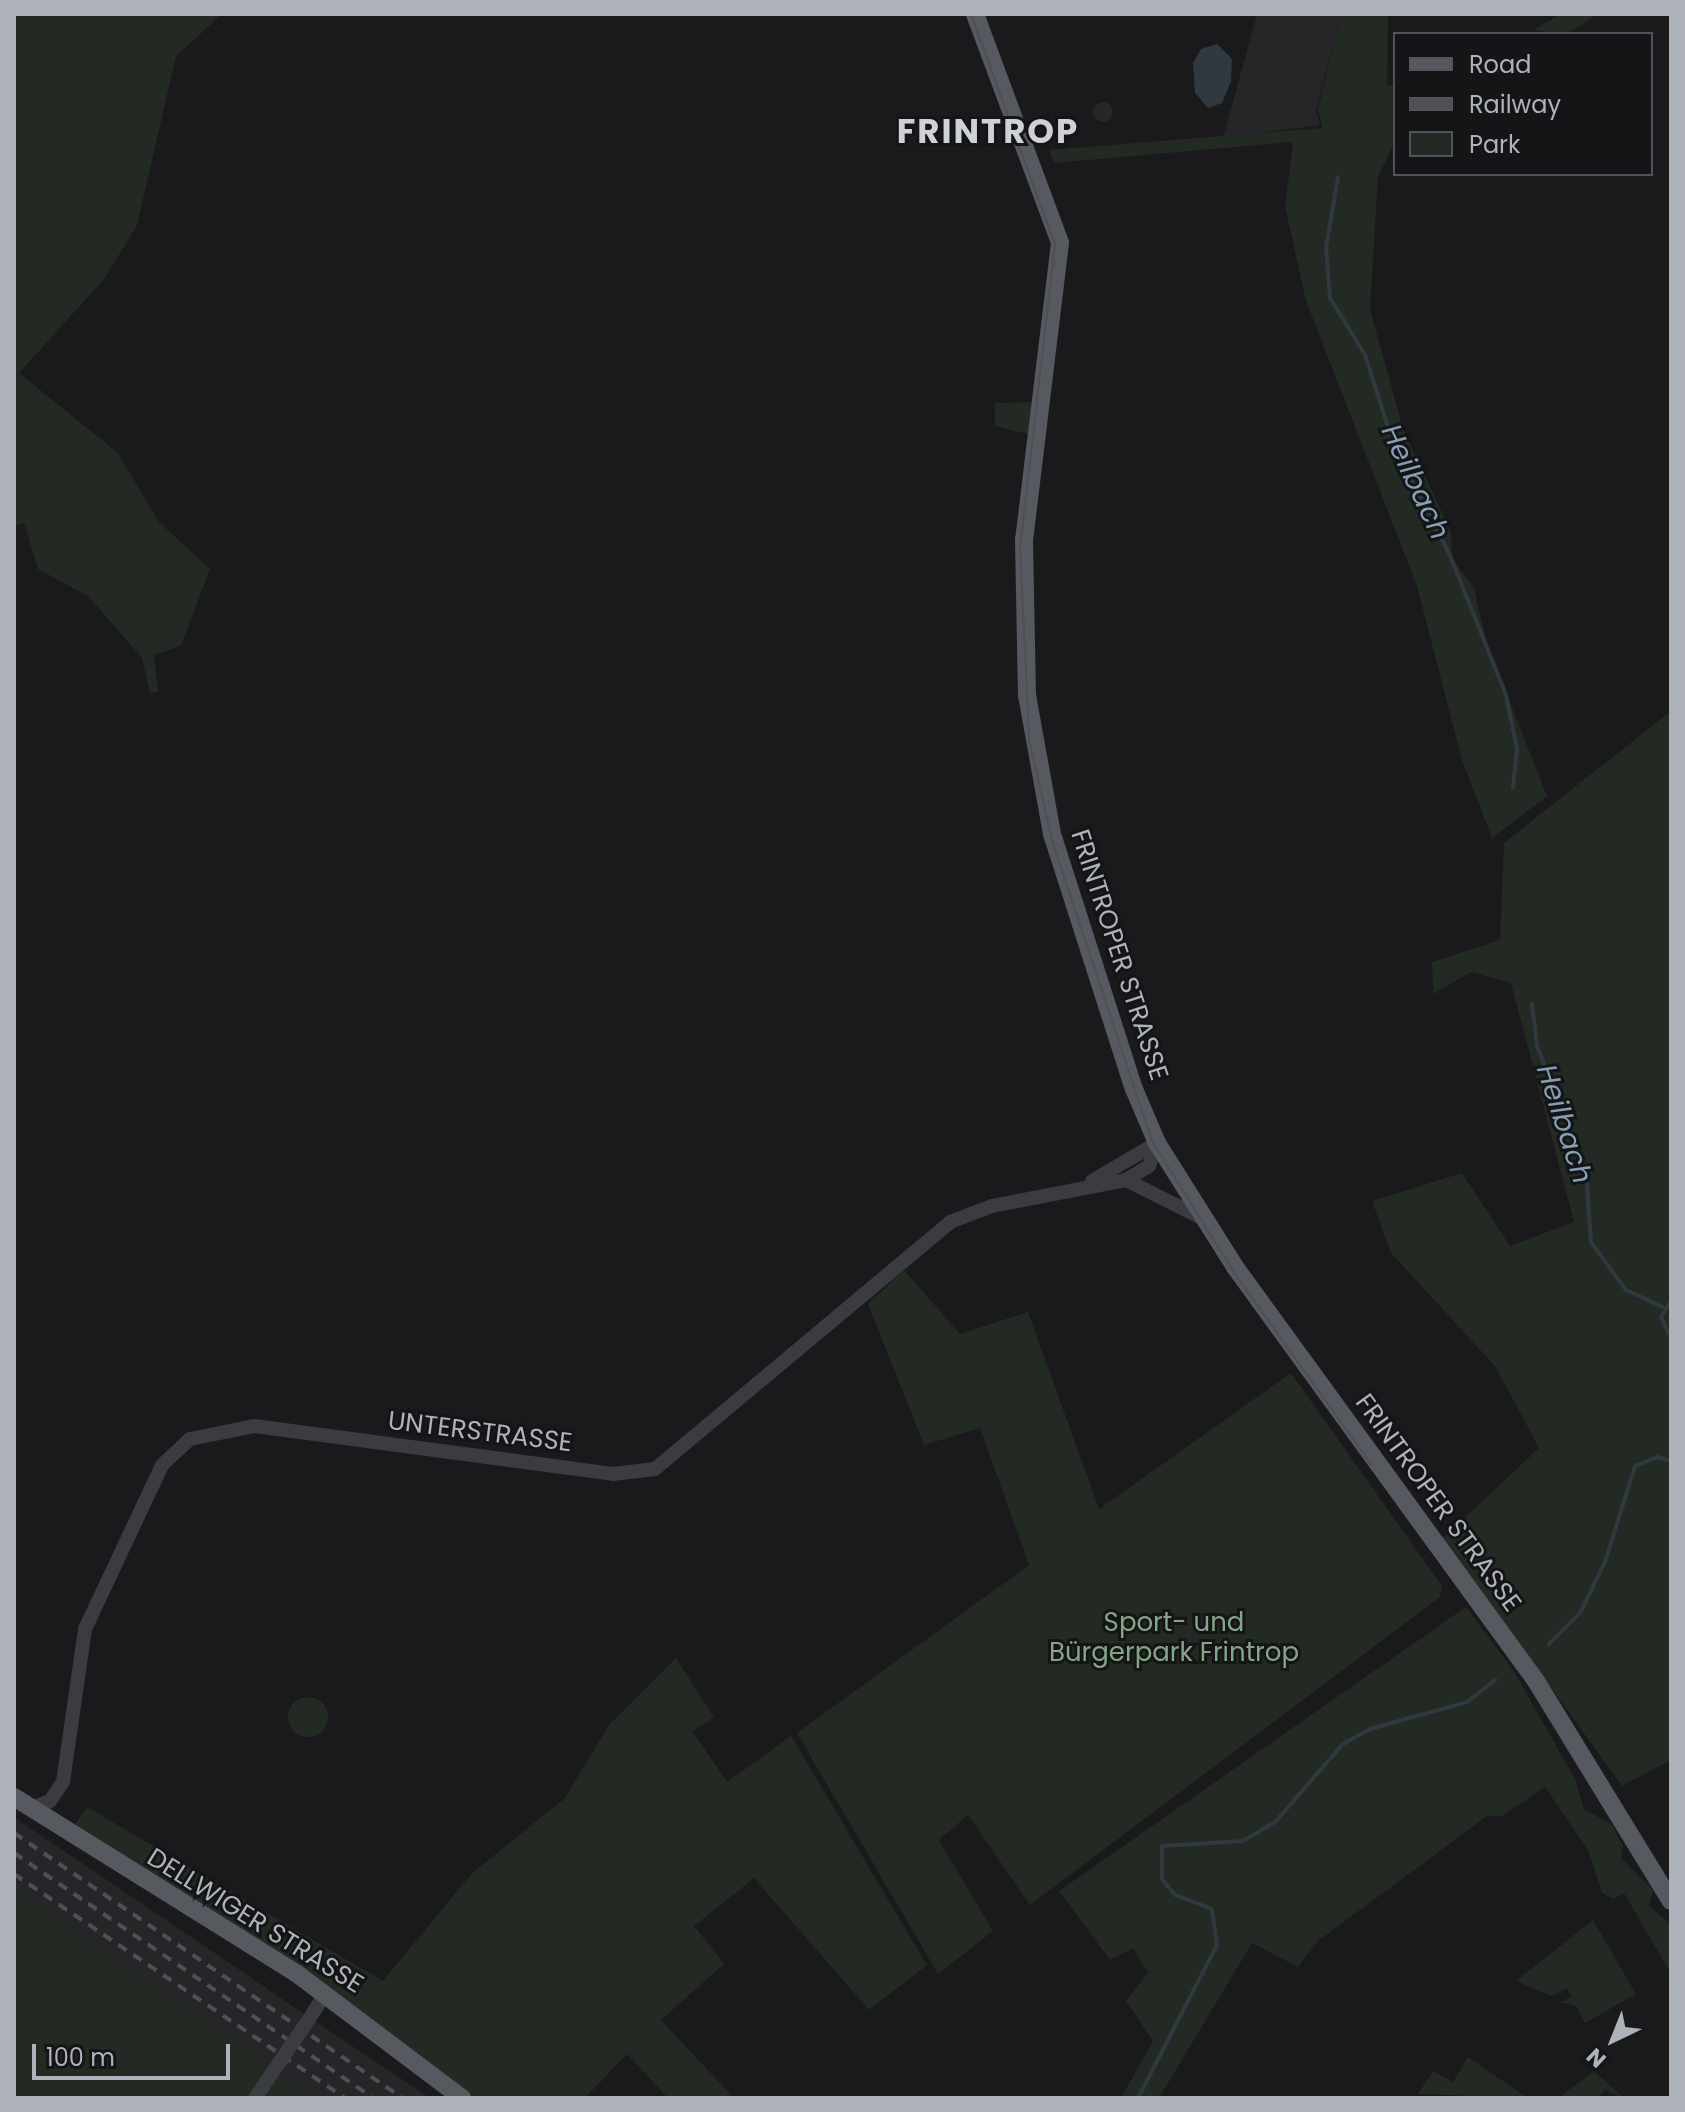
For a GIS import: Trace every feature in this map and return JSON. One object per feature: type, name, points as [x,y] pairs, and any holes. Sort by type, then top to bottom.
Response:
[{"type":"main road","name":"FRINTROPER STRASSE","points":[[975,14],[1049,203],[1061,254],[1024,540],[1031,735],[1071,901],[1157,1143],[1205,1220],[1536,1681],[1671,1901]]},
{"type":"main road","name":"DELLWIGER STRASSE","points":[[14,1797],[326,1993],[462,2098]]},
{"type":"street","points":[[1126,1180],[1149,1166],[1157,1143]]},
{"type":"street","name":"UNTERSTRASSE","points":[[1087,1183],[1157,1143]]},
{"type":"street","points":[[1126,1180],[1205,1220]]},
{"type":"street","name":"UNTERSTRASSE","points":[[31,1808],[50,1801],[63,1782],[85,1629],[162,1465],[190,1439],[254,1426],[613,1474],[655,1469],[678,1458],[950,1222],[1087,1183],[1126,1180]]},
{"type":"street","points":[[255,2098],[326,1993]]},
{"type":"shaded area","points":[[1257,14],[1341,14],[1316,112],[1320,125],[1223,138]]},
{"type":"shaded area","points":[[1217,44],[1232,59],[1231,81],[1222,103],[1208,108],[1195,93],[1193,63],[1201,49]]},
{"type":"shaded area","points":[[14,1817],[430,2098],[317,2098],[301,2088],[14,1889]]},
{"type":"green space","points":[[14,14],[222,14],[176,56],[137,225],[105,278],[19,373],[118,453],[159,522],[210,569],[181,646],[154,655],[158,691],[150,694],[142,658],[88,596],[38,569],[24,523],[14,526]]},
{"type":"green space","points":[[1341,14],[1388,14],[1387,86],[1393,84],[1393,145],[1378,177],[1370,309],[1403,429],[1451,532],[1452,558],[1474,588],[1486,642],[1547,796],[1492,838],[1462,760],[1417,586],[1306,301],[1285,206],[1293,142],[1054,163],[1049,150],[1322,128],[1318,109]]},
{"type":"green space","points":[[1561,14],[1598,14],[1569,32],[1533,30]]},
{"type":"green space","points":[[1103,102],[1110,105],[1113,112],[1110,119],[1103,122],[1096,119],[1093,112],[1096,105]]},
{"type":"green space","points":[[1032,402],[1028,434],[995,426],[995,403]]},
{"type":"green space","points":[[1671,711],[1671,1760],[1622,1786],[1443,1538],[1539,1448],[1495,1366],[1391,1253],[1372,1201],[1462,1173],[1510,1246],[1574,1222],[1511,983],[1471,972],[1433,994],[1432,962],[1500,940],[1504,843]]},
{"type":"green space","name":"Sport- und Bürgerpark Frintrop","points":[[904,1270],[960,1334],[1028,1312],[1099,1509],[1291,1373],[1442,1586],[1440,1597],[1030,1905],[968,1815],[939,1840],[993,1931],[938,1974],[797,1733],[1029,1565],[980,1428],[924,1445],[868,1304]]},
{"type":"green space","points":[[1466,1607],[1515,1673],[1575,1779],[1584,1809],[1612,1825],[1623,1846],[1621,1858],[1653,1890],[1649,1906],[1671,1924],[1671,1974],[1624,1893],[1613,1899],[1602,1893],[1588,1850],[1545,1787],[1502,1816],[1487,1816],[1318,1941],[1298,1967],[1252,1943],[1159,2098],[1121,2098],[1153,2041],[1126,2001],[1148,1973],[1133,1948],[1110,1960],[1059,1891]]},
{"type":"green space","points":[[676,1658],[714,1717],[693,1732],[727,1782],[791,1736],[927,1965],[869,2010],[754,1878],[694,1926],[724,1964],[661,2020],[734,2098],[668,2098],[627,2054],[585,2098],[469,2098],[72,1829],[87,1807],[383,1981],[472,1873],[564,1799],[610,1724]]},
{"type":"green space","points":[[308,1697],[322,1703],[328,1717],[322,1731],[308,1737],[294,1731],[288,1717],[294,1703]]},
{"type":"green space","points":[[14,1889],[266,2064],[317,2098],[14,2098]]},
{"type":"green space","points":[[1593,1920],[1636,1994],[1585,2023],[1576,2006],[1560,2002],[1571,1997],[1567,1988],[1552,1996],[1516,1981]]},
{"type":"green space","points":[[1468,2057],[1528,2098],[1418,2094],[1433,2071],[1453,2082]]},
{"type":"green space","points":[[1594,2071],[1624,2098],[1605,2090],[1598,2098],[1558,2098]]},
{"type":"waterway","name":"Heilbach","points":[[1338,177],[1326,248],[1330,298],[1365,355],[1395,449],[1449,553],[1506,695],[1517,749],[1513,788]]},
{"type":"waterway","name":"Heilbach","points":[[1532,1004],[1537,1046],[1586,1171],[1591,1242],[1626,1290],[1662,1307]]},
{"type":"waterway","points":[[1671,1301],[1661,1317],[1671,1338]]},
{"type":"waterway","points":[[1549,1644],[1580,1613],[1605,1562],[1635,1466],[1657,1457],[1671,1461]]},
{"type":"waterway","points":[[1138,2098],[1217,1945],[1212,1909],[1175,1895],[1162,1879],[1162,1846],[1243,1841],[1276,1821],[1343,1744],[1370,1729],[1467,1702],[1495,1680]]},
{"type":"tram line","points":[[971,14],[1055,245],[1020,546],[1029,740],[1053,844],[1152,1141],[1237,1277],[1371,1464]]},
{"type":"railway","points":[[14,1833],[402,2098]]},
{"type":"railway","points":[[14,1853],[373,2098]]},
{"type":"railway","points":[[14,1874],[345,2098]]},
{"type":"district","name":"FRINTROP","points":[[988,132]]}]
